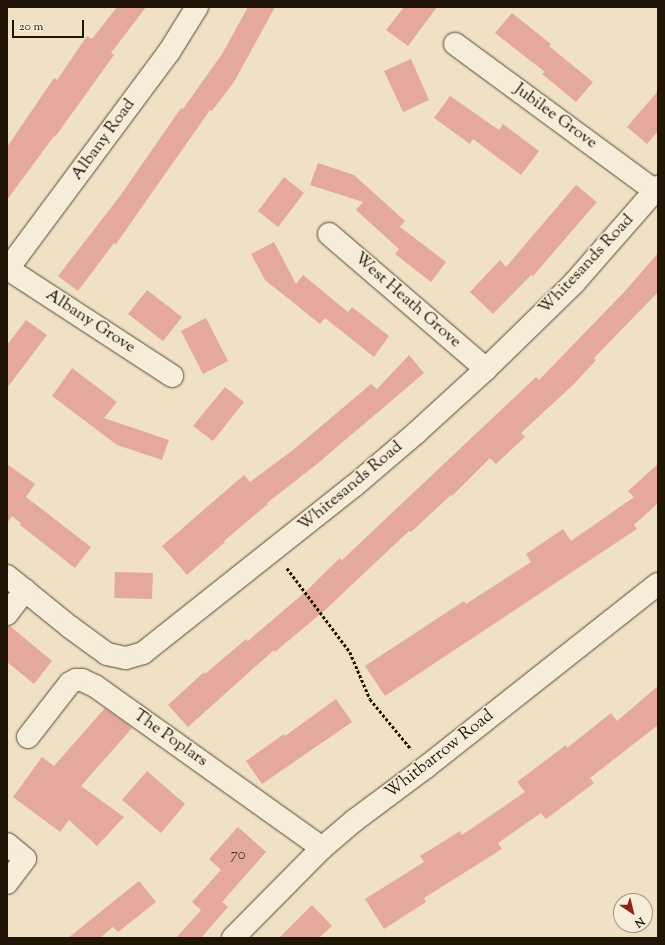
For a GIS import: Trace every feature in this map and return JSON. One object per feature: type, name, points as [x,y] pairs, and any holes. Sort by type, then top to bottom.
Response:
[{"type":"street","name":"Albany Road","points":[[8,269],[170,52],[197,7]]},
{"type":"street","name":"Jubilee Grove","points":[[455,44],[656,189]]},
{"type":"street","name":"Whitesands Road","points":[[7,576],[70,627],[107,654],[126,658],[143,653],[360,481],[486,369],[574,283],[656,189]]},
{"type":"street","name":"West Heath Grove","points":[[328,234],[486,369]]},
{"type":"street","name":"Albany Grove","points":[[8,269],[172,376]]},
{"type":"street","name":"Whitbarrow Road","points":[[233,938],[322,848],[355,820],[426,767],[658,584]]},
{"type":"street","points":[[7,614],[25,590]]},
{"type":"street","name":"The Poplars","points":[[28,737],[70,682],[82,680],[95,686],[322,848]]},
{"type":"street","points":[[7,844],[26,859],[7,883]]},
{"type":"path","points":[[273,550],[350,652],[370,699],[426,767]]},
{"type":"building","points":[[117,7],[146,7],[111,53],[114,55],[55,137],[54,136],[7,200],[7,147],[54,78],[57,80],[87,36],[92,39]]},
{"type":"building","points":[[248,7],[275,7],[234,82],[212,111],[210,110],[116,244],[114,243],[78,291],[58,276],[120,196],[181,108],[183,109],[222,54]]},
{"type":"building","points":[[404,7],[437,7],[408,46],[386,30]]},
{"type":"building","points":[[512,13],[551,44],[549,46],[593,82],[576,102],[542,74],[545,72],[495,33]]},
{"type":"building","points":[[411,59],[429,100],[403,112],[384,71]]},
{"type":"building","points":[[658,91],[658,131],[647,144],[627,127]]},
{"type":"building","points":[[450,96],[499,130],[503,124],[539,151],[521,175],[473,139],[470,144],[434,118]]},
{"type":"building","points":[[318,163],[354,175],[405,221],[400,227],[446,262],[431,282],[395,254],[399,249],[356,210],[363,202],[310,185]]},
{"type":"building","points":[[284,177],[304,193],[278,227],[258,211]]},
{"type":"building","points":[[576,185],[597,202],[533,276],[531,275],[493,314],[470,292],[500,260],[506,267]]},
{"type":"building","points":[[274,242],[296,284],[303,275],[348,312],[352,307],[389,336],[374,357],[325,318],[320,324],[265,280],[251,254]]},
{"type":"building","points":[[658,253],[658,292],[594,358],[596,360],[574,384],[521,433],[525,437],[496,464],[490,458],[452,496],[451,495],[411,532],[409,531],[325,610],[275,652],[274,650],[188,727],[168,705],[204,672],[205,674],[246,639],[248,641],[304,593],[340,558],[342,560],[536,377],[539,380],[626,290]]},
{"type":"building","points":[[147,290],[182,317],[163,341],[128,314]]},
{"type":"building","points":[[206,318],[228,361],[203,374],[181,331]]},
{"type":"building","points":[[26,320],[47,335],[7,388],[7,345]]},
{"type":"building","points":[[409,355],[424,373],[317,464],[267,503],[268,504],[187,575],[162,546],[244,475],[250,482],[293,450],[371,384],[377,389]]},
{"type":"building","points":[[72,368],[117,402],[104,418],[169,440],[162,460],[117,445],[52,396]]},
{"type":"building","points":[[225,387],[244,402],[213,441],[193,426]]},
{"type":"building","points":[[7,464],[35,484],[26,497],[91,547],[75,568],[20,525],[21,523],[12,516],[7,523]]},
{"type":"building","points":[[658,464],[658,503],[634,525],[637,529],[385,696],[365,666],[464,601],[466,604],[531,562],[526,554],[563,529],[571,541],[634,497],[628,491]]},
{"type":"building","points":[[115,572],[153,573],[152,599],[114,598]]},
{"type":"building","points":[[7,626],[10,626],[52,661],[34,684],[7,662]]},
{"type":"building","points":[[658,686],[658,725],[590,778],[594,783],[546,819],[541,813],[498,843],[502,849],[424,898],[426,902],[384,929],[365,899],[424,862],[420,856],[460,831],[462,835],[525,792],[517,782],[566,745],[567,748],[611,713],[617,721]]},
{"type":"building","points":[[336,699],[352,722],[262,784],[246,761],[284,734],[285,736]]},
{"type":"building","points":[[105,708],[132,728],[81,786],[124,817],[97,846],[69,820],[60,832],[13,797],[42,757],[54,766]]},
{"type":"building","points":[[147,771],[185,804],[161,833],[122,800]]},
{"type":"building","points":[[238,827],[266,852],[222,902],[228,907],[201,938],[176,938],[201,910],[192,902],[221,870],[209,859]]},
{"type":"building","points":[[139,881],[156,902],[118,932],[113,927],[100,938],[68,938]]},
{"type":"building","points":[[312,905],[332,926],[319,938],[279,938]]}]
